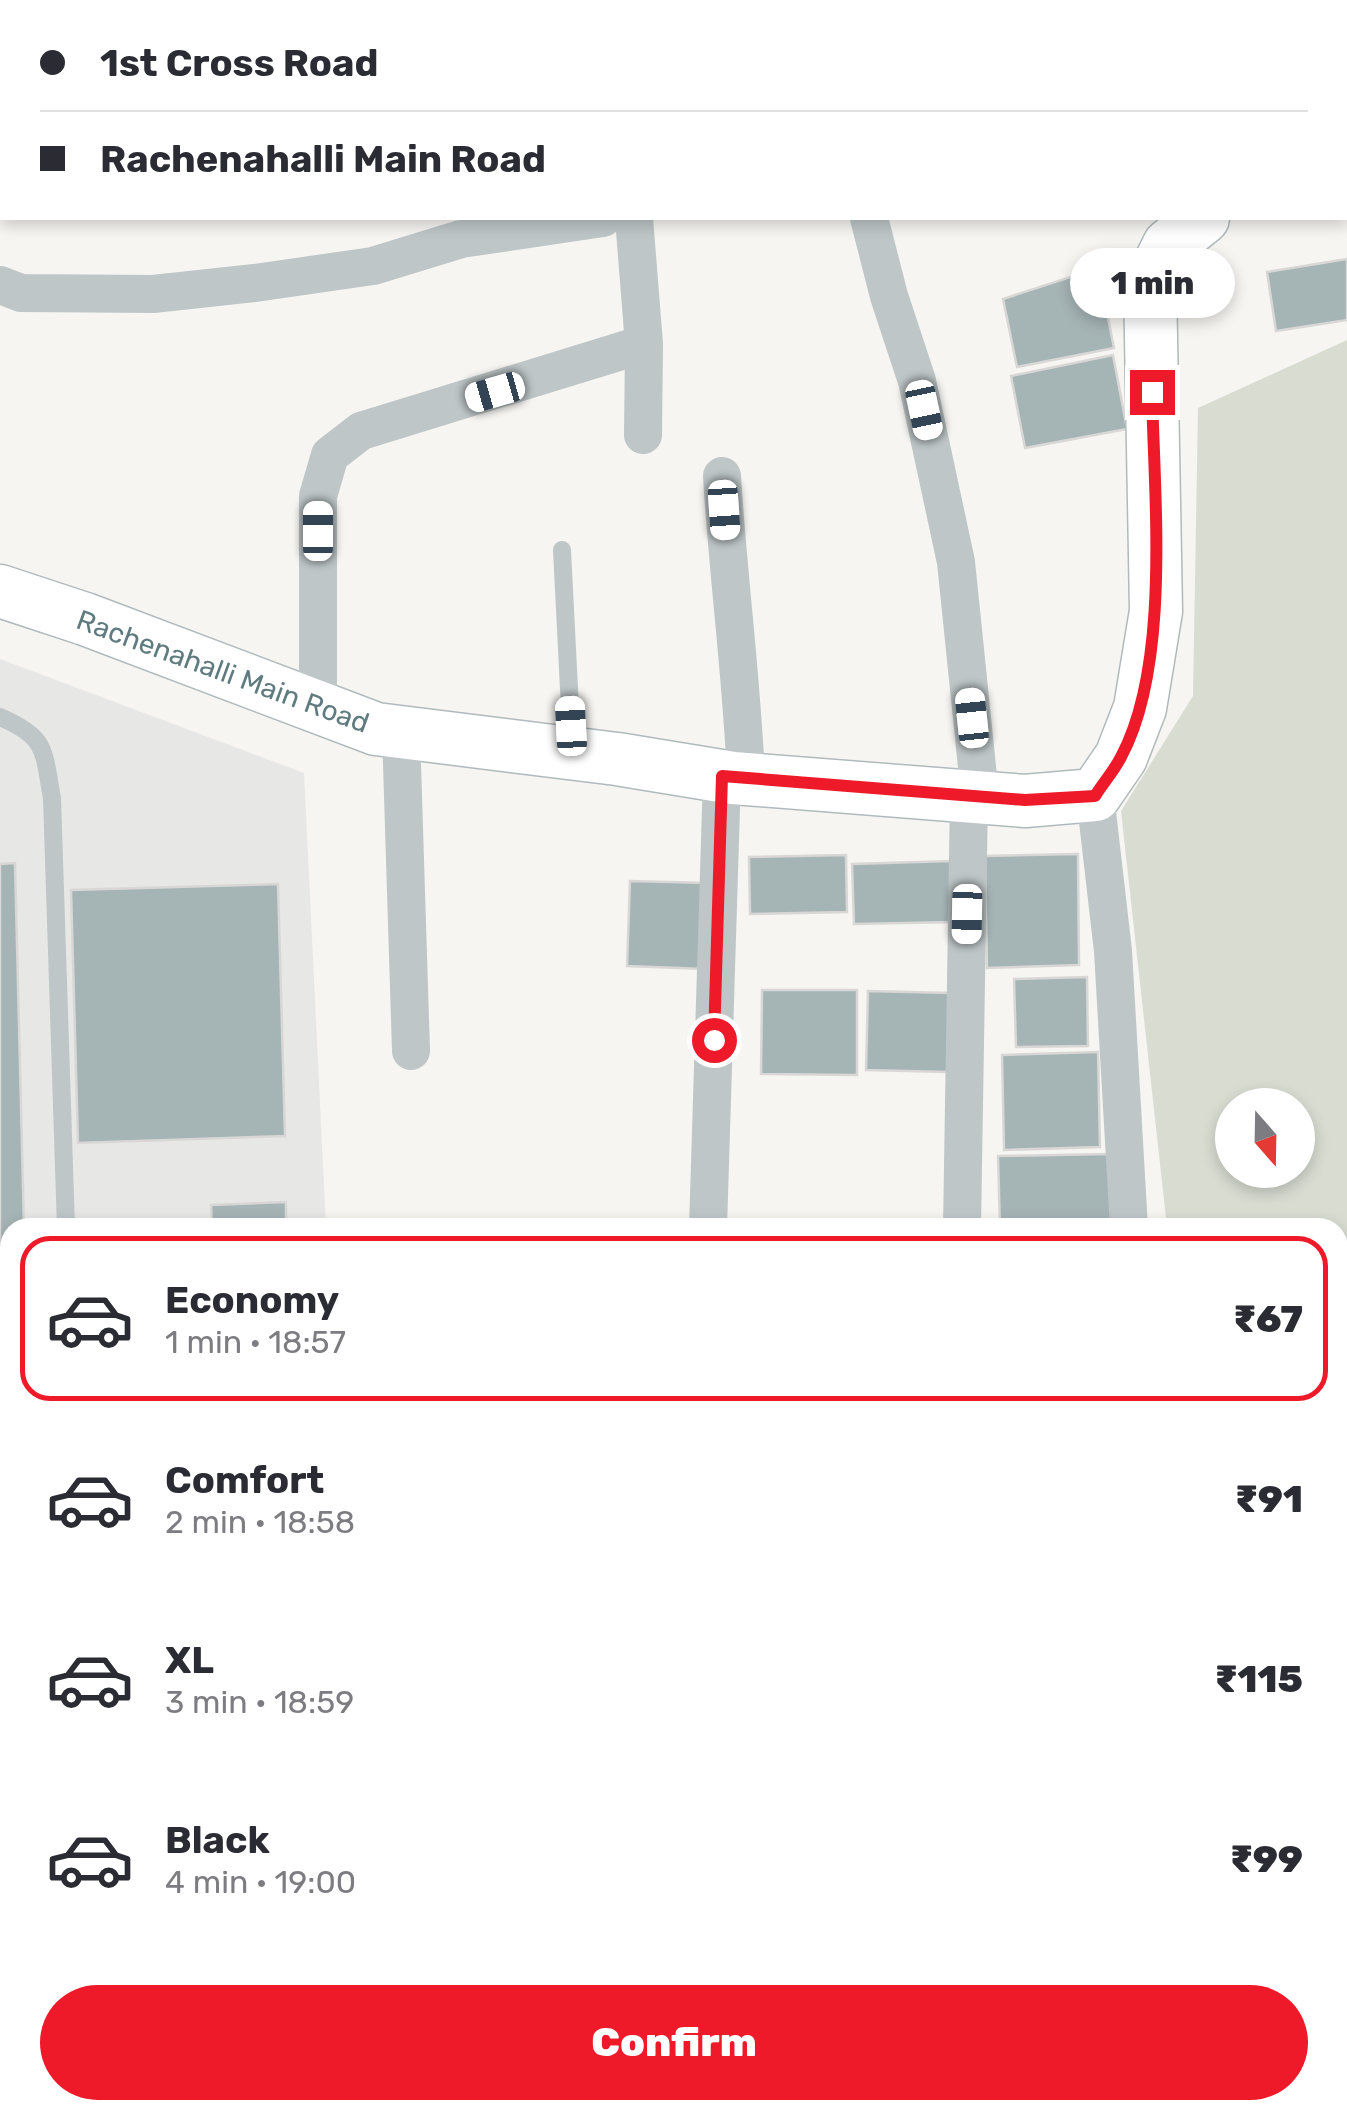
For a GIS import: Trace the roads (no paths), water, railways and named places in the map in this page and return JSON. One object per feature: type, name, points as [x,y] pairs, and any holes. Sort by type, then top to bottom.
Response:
[{"type":"street","points":[[0,286],[22,294],[153,294],[255,283],[372,266],[462,240],[590,220]]},
{"type":"street","points":[[634,220],[644,344],[643,435]]},
{"type":"street","points":[[870,220],[889,296],[918,381],[956,562],[974,796],[962,1218]]},
{"type":"street","points":[[1128,1218],[1113,951],[1095,796],[1121,757],[1140,708],[1156,611],[1150,283],[1176,227]]},
{"type":"street","points":[[318,707],[318,496],[330,454],[361,431],[644,344]]},
{"type":"street","points":[[709,1218],[734,778],[743,700],[728,579],[722,476]]},
{"type":"street","name":"Rachenahalli Main Road","points":[[0,591],[85,619],[376,729],[734,778],[1025,800],[1095,796]]},
{"type":"street","points":[[402,732],[410,1051]]},
{"type":"lane","points":[[562,550],[572,754]]},
{"type":"lane","points":[[0,718],[26,729],[43,746],[52,798],[66,1218]]}]
